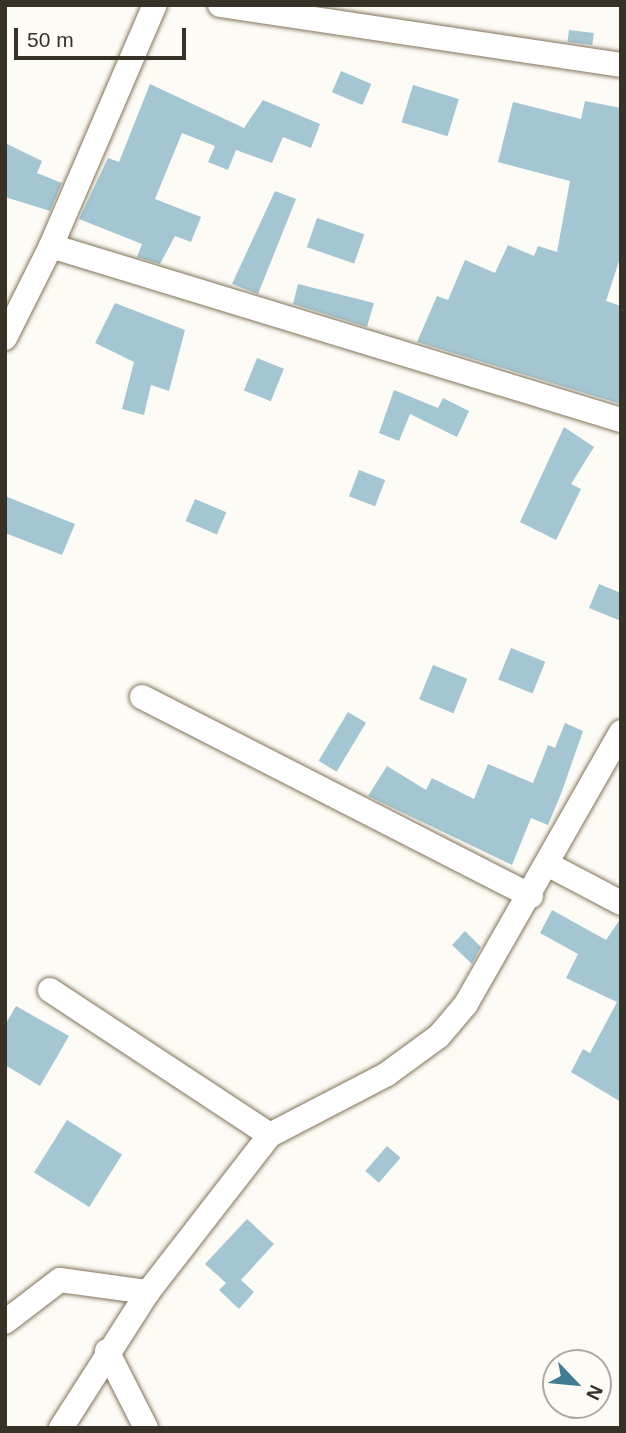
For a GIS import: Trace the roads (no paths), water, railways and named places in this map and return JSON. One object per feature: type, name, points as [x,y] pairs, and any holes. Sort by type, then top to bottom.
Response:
[{"type":"street","points":[[5,338],[51,246],[155,5]]},
{"type":"street","points":[[220,5],[621,65]]},
{"type":"street","points":[[51,246],[621,420]]},
{"type":"street","points":[[142,697],[530,896]]},
{"type":"street","points":[[61,1428],[107,1351],[148,1292],[270,1135],[387,1074],[439,1035],[466,1004],[619,741]]},
{"type":"street","points":[[549,865],[621,903]]},
{"type":"street","points":[[50,990],[270,1135]]},
{"type":"street","points":[[5,1322],[60,1280],[148,1292]]},
{"type":"street","points":[[107,1351],[146,1428]]}]
